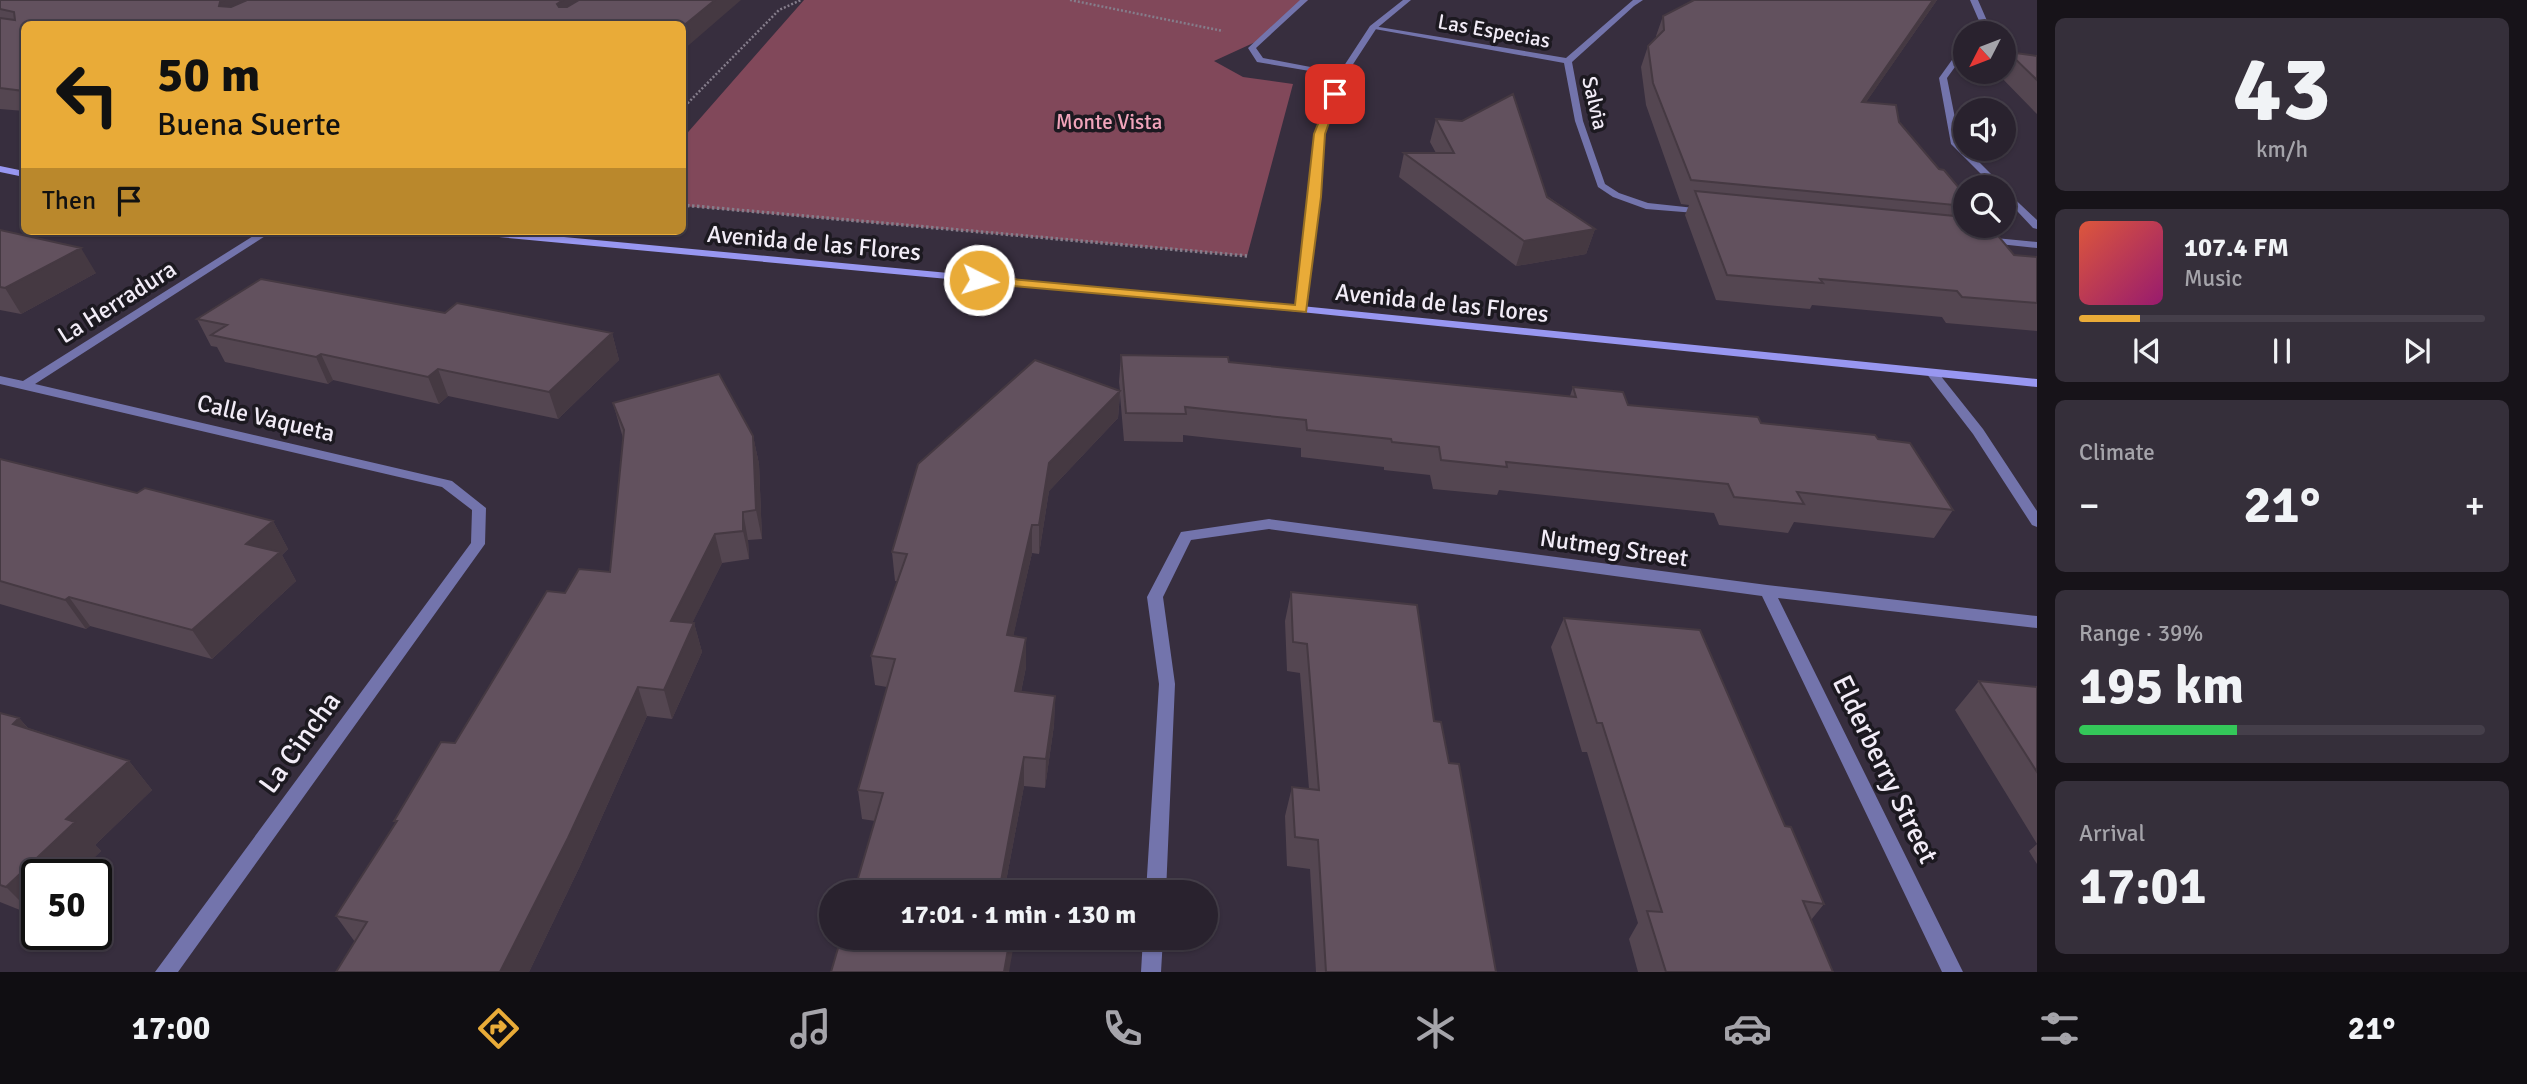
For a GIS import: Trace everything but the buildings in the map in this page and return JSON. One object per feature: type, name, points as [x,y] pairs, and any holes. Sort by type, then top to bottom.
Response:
[{"type":"main road","points":[[0,169],[21,173]]},
{"type":"main road","name":"Avenida de las Flores","points":[[509,235],[1301,309],[2037,383]]},
{"type":"street","points":[[1304,0],[1252,48],[1259,60],[1342,75]]},
{"type":"street","points":[[1301,309],[1320,134],[1342,75],[1373,28],[1407,0]]},
{"type":"street","name":"Salvia","points":[[1639,0],[1631,4],[1568,61],[1579,121],[1601,185],[1616,195],[1646,206],[1713,213]]},
{"type":"street","points":[[1975,0],[1983,21]]},
{"type":"street","name":"Las Especias","points":[[1373,28],[1568,61]]},
{"type":"street","points":[[1953,64],[1943,78],[1956,144],[1986,175]]},
{"type":"street","points":[[2016,204],[2037,226]]},
{"type":"street","name":"La Herradura","points":[[24,386],[262,235]]},
{"type":"street","points":[[1970,238],[2037,245]]},
{"type":"street","points":[[1932,373],[1978,432],[2037,522]]},
{"type":"street","name":"Calle Vaqueta","points":[[0,380],[447,484],[479,508],[478,544]]},
{"type":"street","name":"Nutmeg Street","points":[[1157,880],[1167,684],[1156,597],[1186,536],[1269,524],[1768,591],[2037,622]]},
{"type":"street","name":"La Cincha","points":[[165,972],[478,544]]},
{"type":"street","name":"Elderberry Street","points":[[1768,591],[1954,972]]},
{"type":"street","points":[[1151,972],[1152,950]]},
{"type":"path","points":[[686,105],[779,10],[801,0]]},
{"type":"path","points":[[1070,0],[1262,39]]},
{"type":"path","points":[[686,205],[1247,256]]},
{"type":"green space","name":"Monte Vista","points":[[804,0],[1308,0],[1262,39],[1214,61],[1243,77],[1293,84],[1247,256],[686,206],[686,134]]},
{"type":"route","points":[[979,280],[1301,309],[1320,134],[1335,94]]}]
